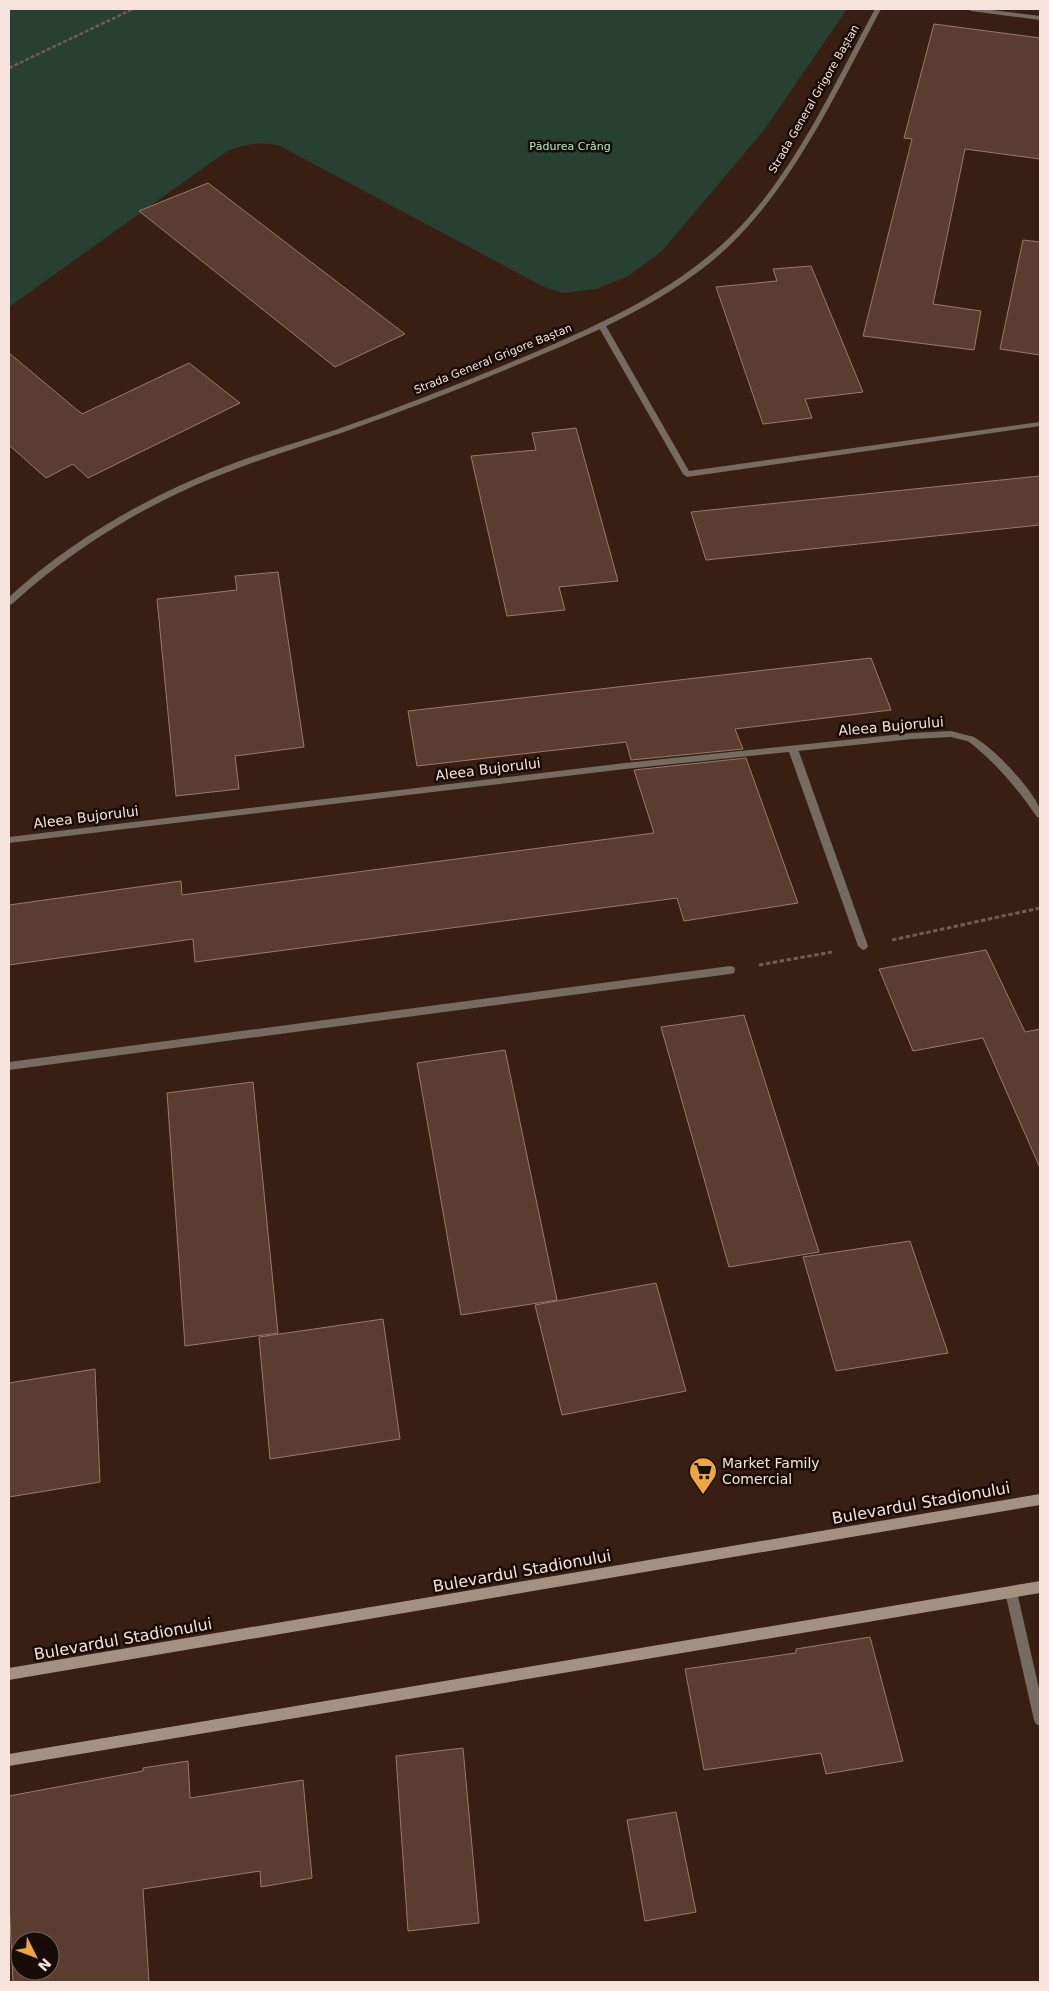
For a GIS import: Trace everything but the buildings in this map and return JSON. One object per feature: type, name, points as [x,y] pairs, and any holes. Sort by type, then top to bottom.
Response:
[{"type":"main road","name":"Bulevardul Stadionului","points":[[9,1674],[1040,1499]]},
{"type":"main road","points":[[9,1760],[1040,1587]]},
{"type":"street","name":"Strada General Grigore Baștan","points":[[9,602],[83,543],[157,501],[236,465],[337,432],[484,377],[602,326],[654,297],[708,260],[752,218],[788,172],[878,9]]},
{"type":"street","points":[[971,9],[1040,18]]},
{"type":"street","points":[[602,326],[688,474],[1040,424]]},
{"type":"street","name":"Aleea Bujorului","points":[[9,840],[625,766],[951,734],[971,738],[998,759],[1014,776],[1040,815]]},
{"type":"street","points":[[794,749],[863,946]]},
{"type":"street","points":[[9,1066],[730,970]]},
{"type":"street","points":[[1011,1592],[1040,1720]]},
{"type":"path","points":[[9,68],[133,9]]},
{"type":"green space","name":"Pădurea Crâng","points":[[9,9],[847,9],[764,130],[662,251],[628,276],[596,289],[563,293],[544,287],[280,146],[259,144],[247,145],[227,151],[9,307]]},
{"type":"place","name":"Market Family Comercial","points":[[703,1495]]}]
